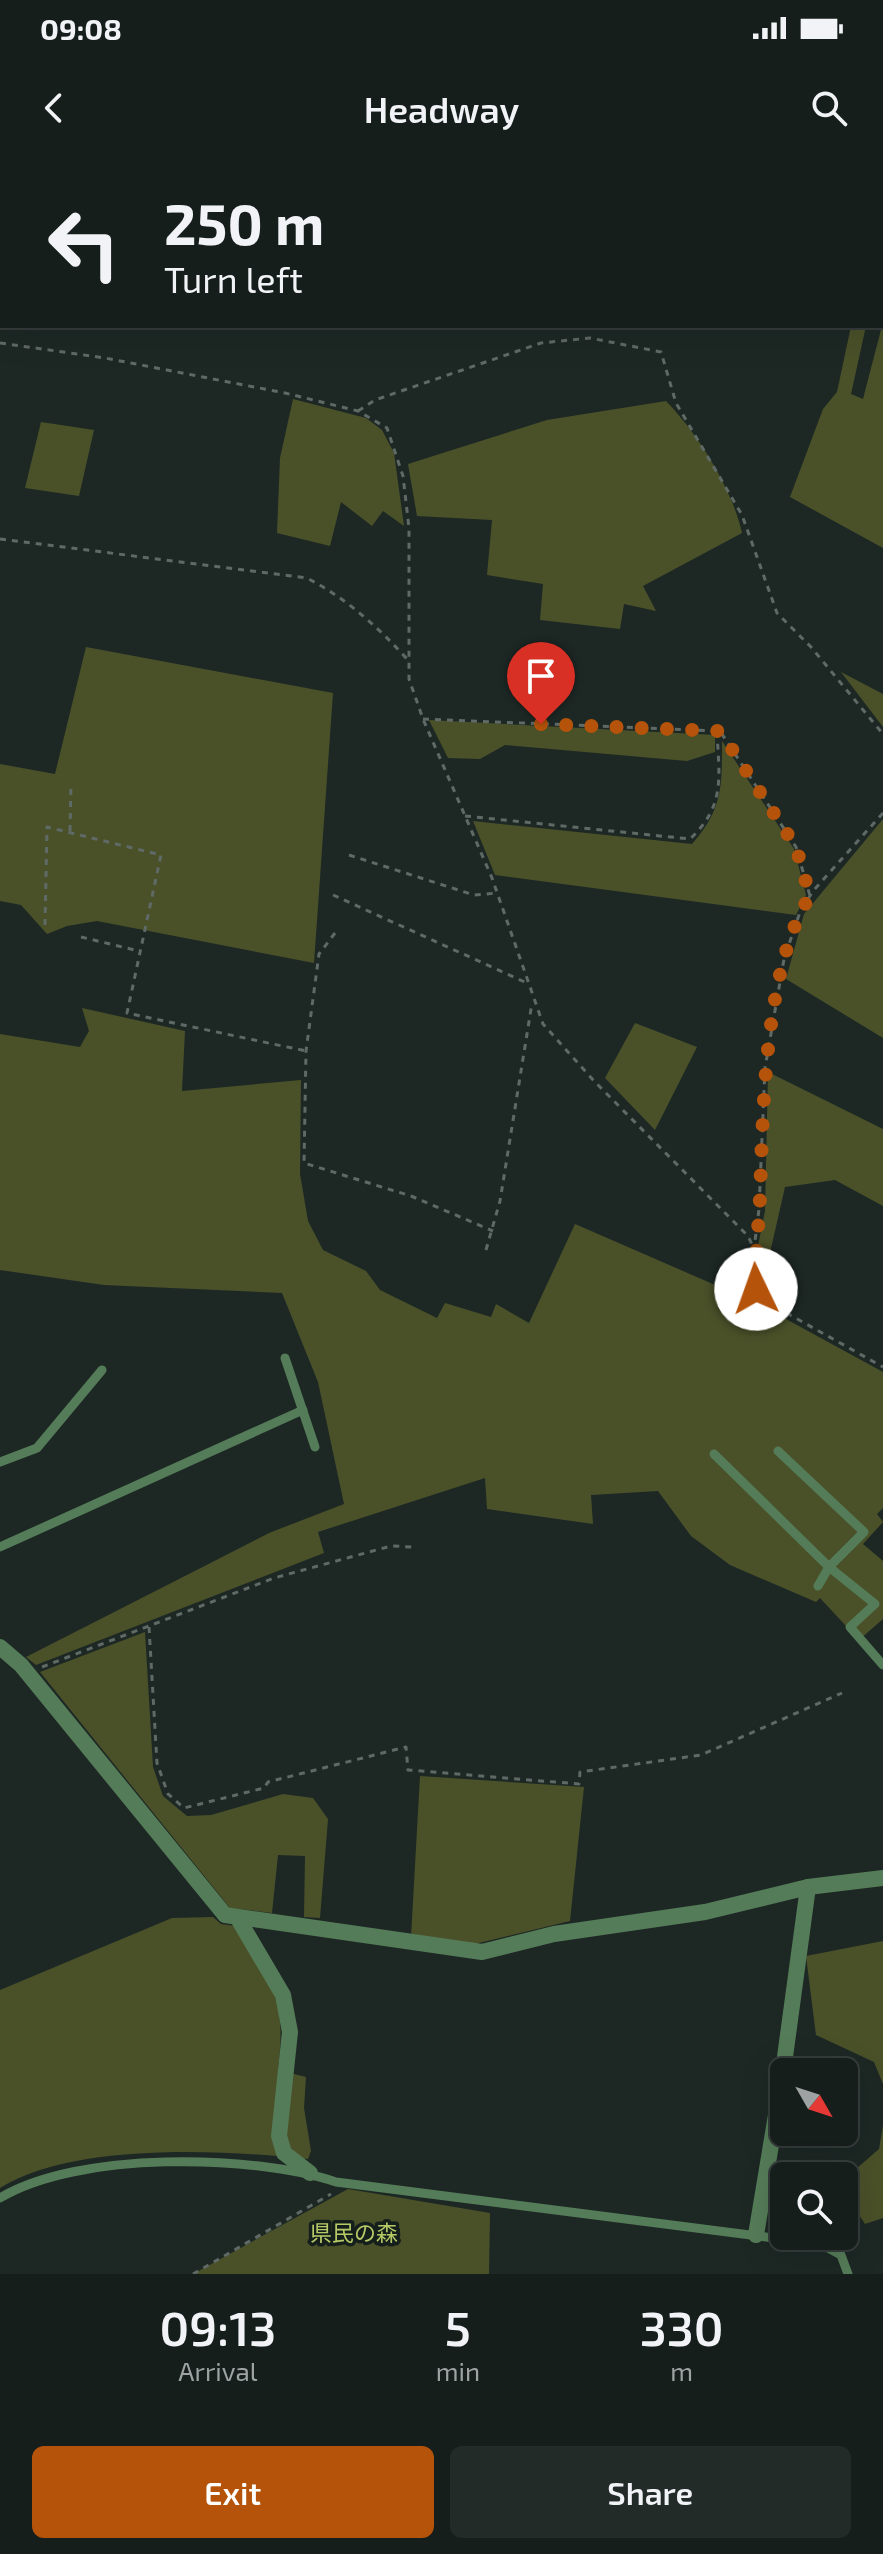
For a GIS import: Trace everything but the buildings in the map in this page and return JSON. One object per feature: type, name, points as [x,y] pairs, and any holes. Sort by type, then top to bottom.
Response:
[{"type":"street","points":[[0,1647],[27,1673],[225,1915],[482,1952],[554,1934],[705,1912],[808,1887],[883,1878]]},
{"type":"street","points":[[756,2235],[780,2093],[808,1887]]},
{"type":"street","points":[[237,1917],[283,1995],[290,2032],[279,2136],[284,2153],[310,2173]]},
{"type":"lane","points":[[285,1358],[315,1447]]},
{"type":"lane","points":[[0,1462],[37,1448],[102,1370]]},
{"type":"lane","points":[[0,1547],[303,1410]]},
{"type":"lane","points":[[778,1451],[864,1532],[829,1567],[818,1586]]},
{"type":"lane","points":[[714,1454],[829,1567],[875,1604],[850,1627],[883,1665]]},
{"type":"lane","points":[[0,2198],[38,2181],[136,2164],[207,2162],[310,2173],[347,2183],[832,2247],[841,2255],[848,2274]]},
{"type":"path","points":[[358,411],[375,400],[541,343],[590,338],[661,352],[676,403],[742,515],[777,613],[820,657],[883,734]]},
{"type":"path","points":[[0,343],[230,381],[358,411],[387,428],[403,476],[409,528],[409,679],[497,893],[543,1024],[594,1081],[748,1236],[754,1249]]},
{"type":"path","points":[[0,539],[307,578],[333,592],[373,622],[407,659]]},
{"type":"path","points":[[423,719],[717,731]]},
{"type":"path","points":[[464,816],[690,839],[706,823],[719,794],[717,731]]},
{"type":"path","points":[[717,731],[796,847],[810,896]]},
{"type":"path","points":[[70,832],[71,783]]},
{"type":"path","points":[[883,813],[810,896],[800,912],[784,959],[765,1068],[759,1209],[754,1249],[758,1297],[883,1367]]},
{"type":"path","points":[[45,925],[47,827],[161,855],[127,1013],[131,1017],[306,1051]]},
{"type":"path","points":[[349,855],[474,895],[497,893]]},
{"type":"path","points":[[333,895],[527,983]]},
{"type":"path","points":[[335,933],[319,954],[306,1051],[304,1163],[411,1196],[493,1231]]},
{"type":"path","points":[[81,937],[140,951]]},
{"type":"path","points":[[486,1250],[493,1231],[533,999]]},
{"type":"path","points":[[27,1673],[274,1578],[391,1546],[413,1547]]},
{"type":"path","points":[[149,1627],[157,1763],[168,1794],[184,1808],[264,1788],[268,1782],[406,1747],[408,1770],[579,1784],[580,1772],[701,1755],[842,1693]]},
{"type":"path","points":[[193,2274],[347,2183]]},
{"type":"green space","points":[[851,328],[866,328],[851,394],[863,399],[883,328],[883,548],[790,497],[823,409],[837,392]]},
{"type":"green space","points":[[293,399],[366,418],[382,430],[394,453],[404,526],[383,511],[372,526],[341,502],[330,546],[277,533],[280,458]]},
{"type":"green space","points":[[666,401],[712,462],[730,498],[742,533],[643,586],[656,611],[624,604],[620,629],[540,620],[543,584],[487,575],[492,520],[417,516],[408,464],[547,420]]},
{"type":"green space","points":[[41,422],[94,430],[79,496],[25,488]]},
{"type":"green space","points":[[86,647],[333,693],[314,963],[97,921],[67,926],[47,934],[21,905],[0,901],[0,764],[55,774]]},
{"type":"green space","points":[[841,672],[883,694],[883,727]]},
{"type":"green space","points":[[429,720],[715,735],[715,752],[687,761],[505,745],[480,759],[448,758]]},
{"type":"green space","points":[[722,741],[794,849],[806,895],[796,915],[495,875],[473,821],[692,844],[710,819],[719,796]]},
{"type":"green space","points":[[883,819],[883,1038],[786,979],[804,914]]},
{"type":"green space","points":[[82,1008],[185,1031],[182,1091],[301,1080],[300,1174],[308,1221],[323,1250],[366,1271],[380,1290],[437,1318],[445,1303],[491,1317],[496,1304],[529,1323],[575,1224],[729,1291],[739,1267],[750,1271],[755,1300],[764,1307],[883,1372],[883,1508],[877,1514],[883,1522],[863,1544],[883,1561],[883,1619],[859,1640],[820,1598],[816,1602],[730,1565],[691,1536],[658,1491],[591,1495],[593,1524],[487,1509],[485,1478],[318,1532],[324,1553],[36,1665],[26,1657],[269,1533],[344,1504],[318,1382],[282,1293],[104,1285],[0,1270],[0,1034],[80,1047],[89,1031]]},
{"type":"green space","points":[[635,1023],[697,1047],[655,1130],[605,1078]]},
{"type":"green space","points":[[768,1072],[883,1129],[883,1206],[835,1180],[785,1187],[762,1288],[758,1246],[765,1211]]},
{"type":"green space","points":[[145,1632],[153,1767],[163,1796],[187,1816],[211,1815],[283,1794],[313,1798],[328,1819],[320,1918],[304,1917],[305,1856],[278,1855],[272,1913],[230,1908],[40,1672]]},
{"type":"green space","points":[[420,1776],[584,1787],[570,1921],[462,1947],[411,1937]]},
{"type":"green space","points":[[213,1917],[221,1924],[236,1926],[274,1993],[280,2025],[278,2070],[306,2077],[304,2108],[311,2151],[308,2159],[193,2152],[108,2156],[31,2173],[0,2188],[0,1990],[172,1918]]},
{"type":"green space","points":[[883,1941],[883,2084],[874,2062],[816,2035],[806,1956]]},
{"type":"green space","points":[[883,2125],[883,2218],[865,2224],[858,2213],[858,2167],[879,2149]]},
{"type":"green space","name":"県民の森","points":[[348,2189],[490,2213],[489,2274],[193,2274]]},
{"type":"route","points":[[541,724],[720,731],[796,847],[810,896],[800,912],[784,959],[765,1068],[759,1209],[754,1249],[756,1289]]}]
